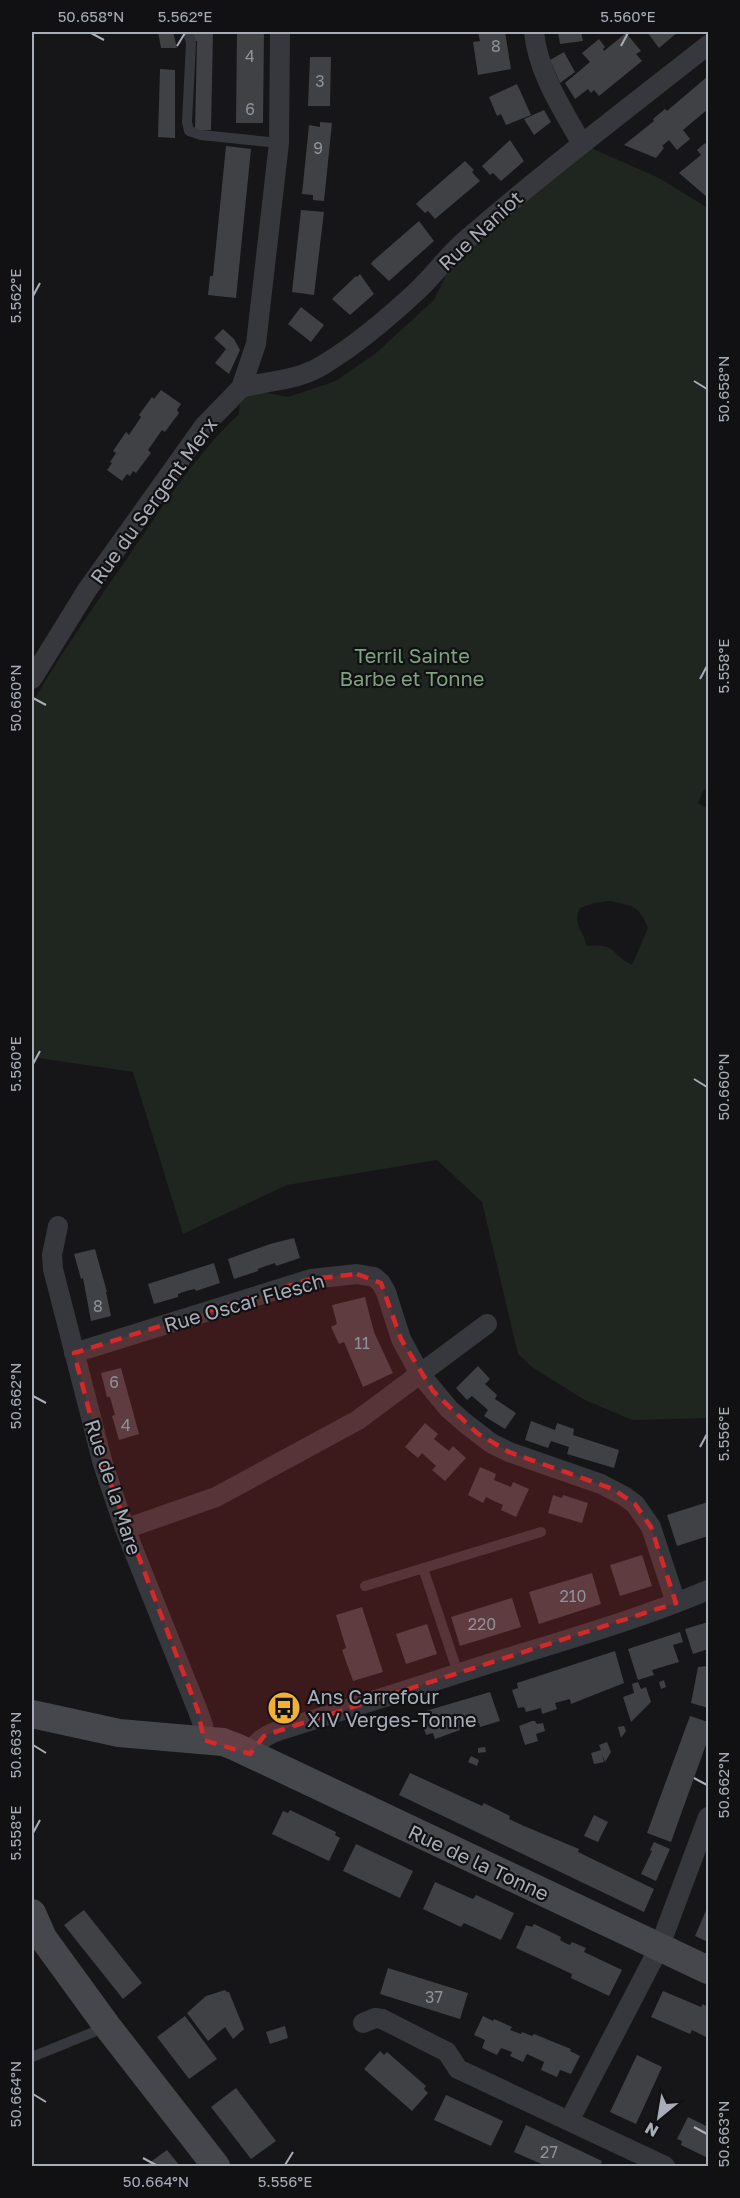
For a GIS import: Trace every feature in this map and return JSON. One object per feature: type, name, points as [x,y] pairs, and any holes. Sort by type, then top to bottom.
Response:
[{"type":"street","name":"Rue du Sergent Merx","points":[[32,679],[87,590],[204,426],[241,388],[256,344],[279,143],[280,32]]},
{"type":"street","points":[[534,32],[545,76],[582,144]]},
{"type":"street","name":"Rue Naniot","points":[[241,388],[261,382],[292,379],[322,366],[363,337],[417,291],[461,244],[520,192],[708,45]]},
{"type":"street","name":"Rue de la Mare","points":[[58,1226],[52,1255],[53,1269],[103,1464],[125,1529],[198,1711],[203,1725],[204,1740]]},
{"type":"street","name":"Rue Oscar Flesch","points":[[74,1353],[311,1279],[365,1274],[381,1283],[401,1339],[420,1374],[449,1409],[492,1443],[530,1461],[607,1486],[634,1504],[651,1527],[676,1603]]},
{"type":"street","points":[[125,1529],[216,1497],[358,1420],[487,1324]]},
{"type":"street","points":[[250,1754],[255,1744],[264,1736],[275,1732],[676,1603],[708,1590]]},
{"type":"street","name":"Rue de la Tonne","points":[[32,1714],[119,1733],[223,1742],[708,1970]]},
{"type":"street","points":[[569,2121],[659,1948],[708,1817]]},
{"type":"street","points":[[32,1913],[43,1938],[107,2026],[216,2166]]},
{"type":"street","points":[[363,2023],[375,2018],[382,2019],[447,2052],[458,2069],[665,2166]]},
{"type":"lane","points":[[188,32],[191,43],[189,131],[201,135],[279,143]]},
{"type":"lane","points":[[365,1586],[541,1532]]},
{"type":"lane","points":[[423,1568],[458,1673]]},
{"type":"lane","points":[[32,2057],[107,2026]]},
{"type":"highlighted area","points":[[357,1274],[381,1283],[401,1339],[433,1391],[477,1433],[509,1452],[613,1489],[635,1504],[651,1527],[676,1603],[275,1732],[264,1736],[250,1754],[204,1740],[198,1711],[103,1464],[74,1353],[311,1279]]},
{"type":"green space","name":"Terril Sainte Barbe et Tonne","points":[[582,144],[659,178],[708,208],[708,787],[703,791],[698,803],[708,809],[708,1418],[632,1420],[583,1399],[532,1367],[518,1354],[482,1202],[437,1160],[287,1185],[183,1234],[133,1072],[32,1057],[32,703],[55,665],[168,499],[208,446],[239,414],[241,388],[288,397],[336,381],[376,353],[434,300],[461,244]],"holes":[[[611,901],[638,910],[648,928],[632,965],[608,948],[597,945],[587,946],[578,923],[580,908]]]},
{"type":"building","points":[[158,32],[173,32],[177,48],[161,48]]},
{"type":"building","points":[[193,32],[213,32],[211,130],[195,130],[197,41],[195,41]]},
{"type":"building","points":[[237,32],[264,32],[263,123],[236,123]]},
{"type":"building","points":[[478,32],[505,32],[511,69],[478,75],[473,42],[480,41]]},
{"type":"building","points":[[558,32],[581,32],[583,41],[560,44]]},
{"type":"building","points":[[647,32],[678,32],[659,48]]},
{"type":"building","points":[[626,33],[641,51],[636,54],[642,61],[599,96],[594,90],[591,93],[588,89],[575,99],[565,83],[590,62],[582,53],[599,39],[605,47],[604,51]]},
{"type":"building","points":[[564,52],[575,72],[560,83],[550,60]]},
{"type":"building","points":[[310,57],[331,57],[330,106],[308,106]]},
{"type":"building","points":[[160,69],[175,70],[175,138],[158,137]]},
{"type":"building","points":[[708,76],[708,109],[683,130],[690,139],[677,150],[669,140],[662,146],[664,148],[656,158],[624,145],[665,109],[667,111]]},
{"type":"building","points":[[517,84],[531,115],[506,125],[501,114],[497,116],[489,97]]},
{"type":"building","points":[[544,110],[551,122],[534,135],[524,119]]},
{"type":"building","points":[[320,122],[332,123],[324,201],[313,200],[313,195],[302,194],[309,125],[320,127]]},
{"type":"building","points":[[510,140],[524,161],[501,181],[493,173],[490,175],[482,166]]},
{"type":"building","points":[[705,143],[708,148],[707,197],[679,173],[701,155],[697,150]]},
{"type":"building","points":[[226,146],[251,149],[236,298],[208,295],[210,276],[213,276]]},
{"type":"building","points":[[465,161],[480,181],[435,219],[428,211],[425,213],[416,204]]},
{"type":"building","points":[[301,210],[324,212],[314,295],[292,292]]},
{"type":"building","points":[[419,221],[434,241],[389,281],[371,264]]},
{"type":"building","points":[[360,274],[374,294],[350,315],[332,299]]},
{"type":"building","points":[[301,307],[324,325],[311,342],[288,324]]},
{"type":"building","points":[[223,329],[234,339],[240,350],[229,374],[215,363],[226,349],[214,338]]},
{"type":"building","points":[[161,390],[181,404],[177,410],[179,413],[165,432],[162,430],[148,450],[151,453],[136,473],[133,471],[130,476],[127,474],[122,481],[107,470],[116,453],[113,451],[126,432],[129,435],[141,417],[139,415],[152,397],[154,399]]},
{"type":"building","points":[[294,1238],[300,1258],[276,1266],[275,1263],[234,1279],[228,1259]]},
{"type":"building","points":[[95,1249],[111,1316],[91,1321],[83,1278],[81,1279],[74,1254]]},
{"type":"building","points":[[214,1263],[220,1283],[196,1291],[195,1289],[186,1291],[178,1294],[178,1297],[154,1304],[148,1284]]},
{"type":"building","points":[[365,1297],[374,1332],[393,1373],[363,1387],[344,1342],[339,1344],[331,1327],[337,1324],[332,1305]]},
{"type":"building","points":[[478,1366],[490,1379],[485,1384],[497,1395],[495,1399],[516,1413],[505,1429],[484,1416],[488,1410],[472,1396],[467,1400],[456,1388]]},
{"type":"building","points":[[121,1368],[139,1434],[119,1440],[112,1416],[115,1415],[110,1397],[107,1397],[101,1373]]},
{"type":"building","points":[[531,1421],[555,1430],[557,1423],[574,1429],[573,1435],[619,1450],[614,1468],[567,1454],[569,1447],[551,1441],[548,1448],[525,1440]]},
{"type":"building","points":[[425,1423],[438,1434],[434,1439],[449,1451],[453,1446],[466,1458],[445,1481],[432,1470],[436,1466],[422,1453],[418,1458],[405,1447]]},
{"type":"building","points":[[480,1467],[496,1474],[494,1480],[511,1487],[513,1482],[529,1489],[516,1517],[501,1510],[503,1505],[486,1497],[483,1503],[468,1495]]},
{"type":"building","points":[[553,1495],[562,1498],[563,1495],[588,1503],[582,1523],[548,1513]]},
{"type":"building","points":[[708,1502],[708,1536],[677,1546],[667,1515]]},
{"type":"building","points":[[642,1555],[652,1586],[620,1596],[610,1565]]},
{"type":"building","points":[[592,1573],[601,1604],[539,1624],[529,1592]]},
{"type":"building","points":[[512,1598],[521,1627],[460,1646],[451,1617]]},
{"type":"building","points":[[362,1607],[383,1672],[353,1681],[342,1650],[346,1648],[336,1615]]},
{"type":"building","points":[[708,1622],[708,1649],[693,1654],[685,1629]]},
{"type":"building","points":[[427,1624],[437,1654],[406,1664],[396,1634]]},
{"type":"building","points":[[680,1632],[683,1642],[673,1645],[679,1662],[652,1670],[654,1675],[638,1680],[628,1649]]},
{"type":"building","points":[[615,1651],[624,1683],[571,1704],[570,1699],[555,1703],[557,1709],[542,1714],[541,1708],[526,1712],[524,1707],[518,1708],[512,1690],[518,1688],[517,1683]]},
{"type":"building","points":[[708,1666],[708,1708],[691,1703],[698,1667]]},
{"type":"building","points":[[664,1680],[666,1687],[661,1689],[659,1682]]},
{"type":"building","points":[[638,1682],[641,1689],[646,1687],[651,1702],[631,1722],[623,1697],[634,1693],[632,1684]]},
{"type":"building","points":[[490,1692],[500,1721],[480,1727],[479,1723],[463,1728],[461,1724],[459,1725],[460,1730],[435,1739],[433,1733],[426,1735],[419,1713]]},
{"type":"building","points":[[690,1716],[708,1722],[708,1739],[671,1842],[647,1833]]},
{"type":"building","points":[[532,1721],[537,1724],[543,1723],[545,1731],[536,1734],[538,1741],[525,1745],[519,1726]]},
{"type":"building","points":[[624,1726],[626,1731],[621,1738],[618,1727]]},
{"type":"building","points":[[607,1742],[611,1752],[605,1762],[602,1754],[604,1762],[594,1764],[591,1753],[601,1750],[599,1745]]},
{"type":"building","points":[[485,1747],[486,1752],[478,1753],[478,1748]]},
{"type":"building","points":[[471,1756],[479,1760],[477,1766],[468,1762]]},
{"type":"building","points":[[410,1773],[482,1806],[484,1803],[510,1816],[509,1819],[579,1849],[578,1852],[654,1889],[644,1912],[399,1795]]},
{"type":"building","points":[[290,1810],[336,1832],[335,1835],[340,1838],[329,1861],[272,1834],[283,1811],[288,1813]]},
{"type":"building","points":[[594,1815],[608,1822],[598,1842],[584,1836]]},
{"type":"building","points":[[654,1842],[670,1849],[656,1881],[641,1874]]},
{"type":"building","points":[[356,1844],[413,1871],[400,1898],[343,1871]]},
{"type":"building","points":[[435,1882],[473,1899],[476,1895],[514,1913],[501,1940],[464,1923],[461,1927],[423,1909]]},
{"type":"building","points":[[708,1906],[708,1942],[695,1936]]},
{"type":"building","points":[[84,1910],[142,1983],[123,1999],[64,1925]]},
{"type":"building","points":[[534,1924],[561,1937],[560,1940],[565,1943],[570,1945],[572,1942],[586,1948],[584,1952],[622,1970],[609,1996],[571,1978],[572,1974],[516,1948],[526,1925],[532,1927]]},
{"type":"building","points":[[388,1968],[468,1993],[460,2019],[380,1994]]},
{"type":"building","points":[[225,1990],[229,1992],[244,2029],[233,2039],[225,2027],[208,2041],[187,2013],[206,1996]]},
{"type":"building","points":[[663,1991],[701,2007],[703,2004],[708,2007],[708,2038],[692,2030],[690,2034],[651,2017]]},
{"type":"building","points":[[185,2016],[217,2059],[189,2079],[157,2037]]},
{"type":"building","points":[[483,2016],[512,2027],[510,2030],[532,2036],[534,2034],[571,2049],[570,2051],[580,2056],[571,2074],[560,2070],[557,2077],[541,2070],[544,2062],[527,2054],[523,2062],[510,2056],[512,2052],[501,2048],[497,2055],[482,2048],[485,2040],[474,2035]]},
{"type":"building","points":[[285,2026],[288,2038],[270,2044],[266,2032]]},
{"type":"building","points":[[380,2051],[384,2055],[387,2052],[426,2086],[424,2089],[428,2093],[412,2111],[364,2069]]},
{"type":"building","points":[[637,2055],[662,2067],[636,2124],[610,2112]]},
{"type":"building","points":[[236,2088],[276,2141],[251,2159],[211,2107]]},
{"type":"building","points":[[446,2095],[503,2121],[491,2146],[434,2120]]},
{"type":"building","points":[[688,2117],[708,2127],[708,2158],[681,2145],[682,2141],[677,2139]]},
{"type":"building","points":[[526,2125],[602,2161],[600,2166],[546,2166],[514,2152]]},
{"type":"building","points":[[167,2150],[180,2166],[145,2166]]},
{"type":"place","name":"Ans Carrefour XIV Verges-Tonne","points":[[284,1708]]}]
